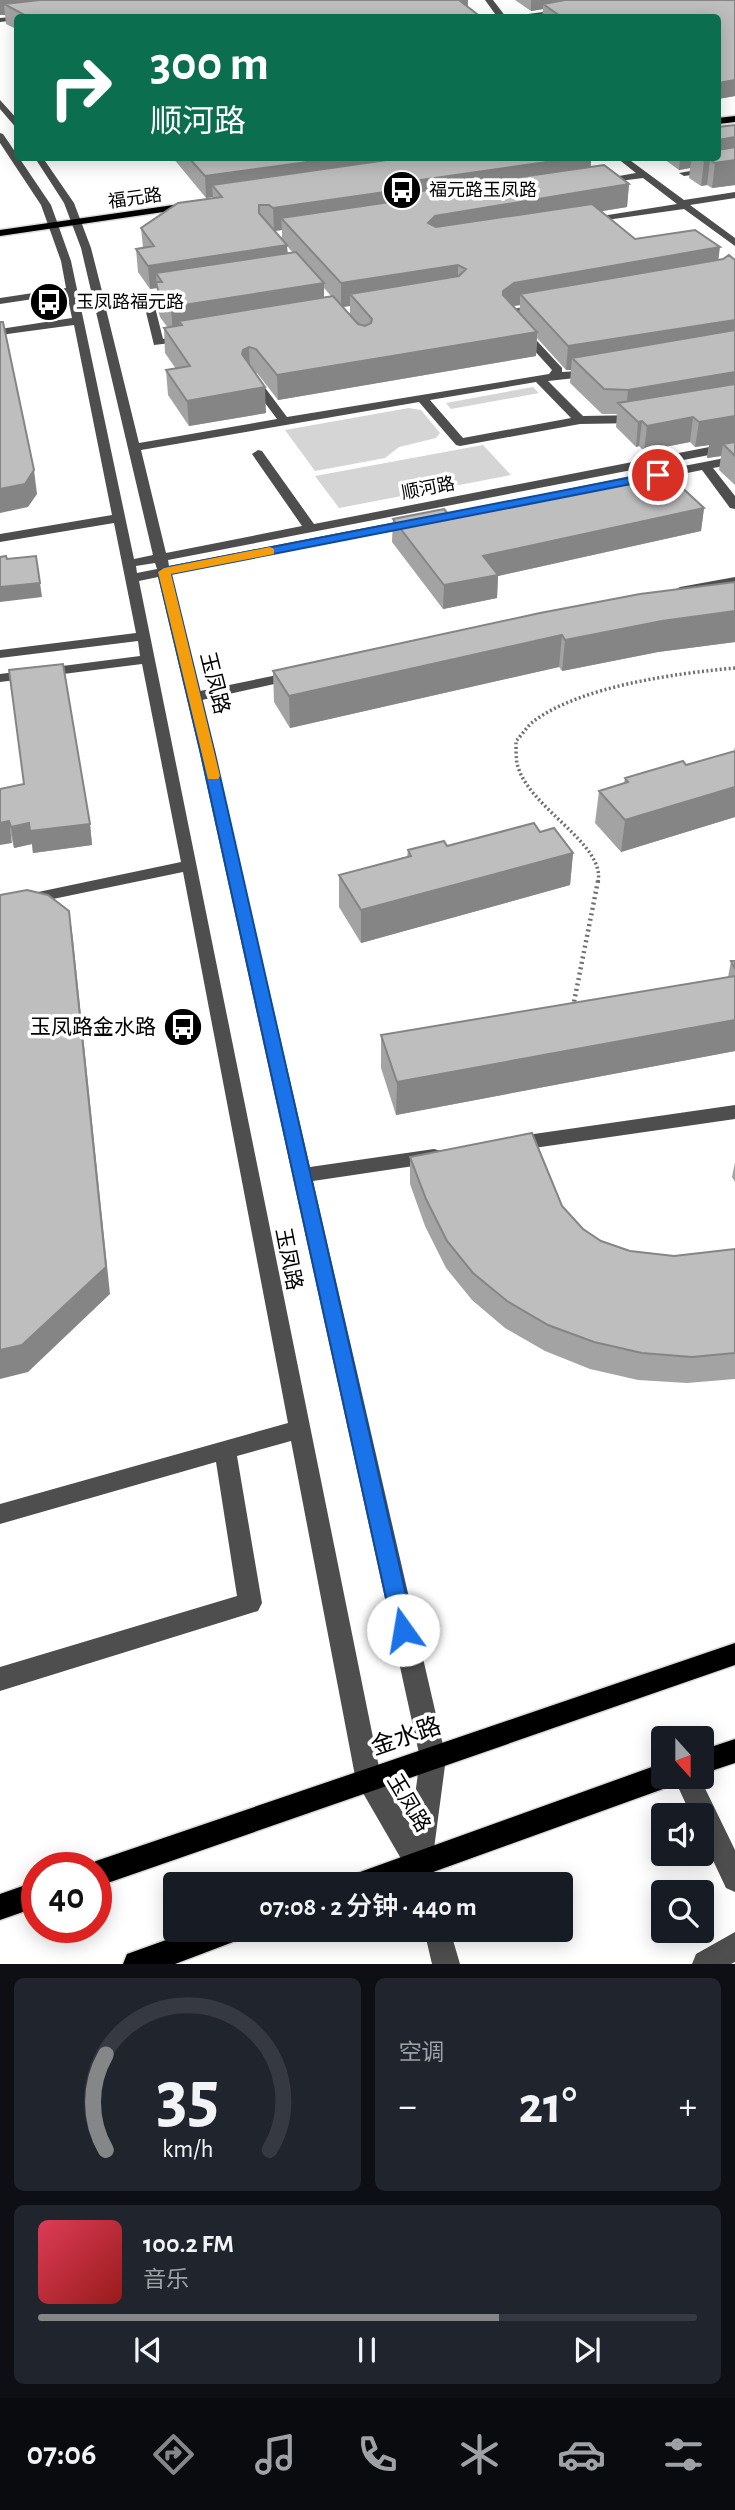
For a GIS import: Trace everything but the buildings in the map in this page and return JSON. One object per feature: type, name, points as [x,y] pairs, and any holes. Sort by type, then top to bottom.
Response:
[{"type":"main road","name":"福元路","points":[[0,233],[76,217],[199,200]]},
{"type":"main road","name":"福元路","points":[[0,223],[52,221]]},
{"type":"main road","name":"金水路","points":[[112,1868],[735,1654]]},
{"type":"main road","points":[[714,1758],[735,1751]]},
{"type":"main road","points":[[427,1872],[651,1781]]},
{"type":"main road","points":[[0,1907],[21,1900]]},
{"type":"main road","points":[[137,1964],[198,1942]]},
{"type":"street","points":[[489,0],[500,14]]},
{"type":"street","points":[[538,14],[574,9]]},
{"type":"street","points":[[0,103],[14,122]]},
{"type":"street","name":"玉凤路","points":[[0,136],[14,156]]},
{"type":"street","name":"玉凤路","points":[[17,161],[38,191],[52,221],[72,290],[148,659],[369,1780],[421,1872]]},
{"type":"street","name":"玉凤路","points":[[41,161],[62,189],[76,217],[100,303],[195,697],[433,1758],[422,1872]]},
{"type":"street","points":[[626,161],[735,243]]},
{"type":"street","points":[[684,173],[735,166]]},
{"type":"street","points":[[590,183],[644,175]]},
{"type":"street","points":[[580,223],[735,195]]},
{"type":"street","points":[[0,301],[72,290]]},
{"type":"street","points":[[100,303],[172,292]]},
{"type":"street","points":[[147,296],[158,342],[199,336]]},
{"type":"street","points":[[545,378],[558,369],[509,317],[517,311],[558,304]]},
{"type":"street","points":[[0,332],[78,321]]},
{"type":"street","points":[[134,448],[421,397],[612,370]]},
{"type":"street","points":[[251,377],[284,421]]},
{"type":"street","points":[[545,378],[580,420]]},
{"type":"street","points":[[421,397],[460,442],[580,420],[626,421],[653,416]]},
{"type":"street","name":"顺河路","points":[[130,571],[310,528],[735,446]]},
{"type":"street","points":[[258,454],[310,528]]},
{"type":"street","points":[[498,507],[735,460]]},
{"type":"street","points":[[705,466],[735,505]]},
{"type":"street","name":"顺河路","points":[[163,564],[471,512]]},
{"type":"street","points":[[0,538],[119,518]]},
{"type":"street","points":[[663,595],[735,581]]},
{"type":"street","points":[[0,654],[143,636]]},
{"type":"street","points":[[0,678],[148,659]]},
{"type":"street","points":[[195,697],[315,671]]},
{"type":"street","points":[[0,905],[189,866]]},
{"type":"street","points":[[491,1147],[735,1112]]},
{"type":"street","points":[[302,1175],[451,1153]]},
{"type":"street","points":[[0,1514],[299,1429]]},
{"type":"street","points":[[0,1679],[250,1603],[225,1450]]},
{"type":"street","points":[[692,1789],[735,1880]]},
{"type":"street","points":[[440,1942],[446,1964]]},
{"type":"street","points":[[706,1964],[735,1946]]},
{"type":"path","points":[[570,1020],[600,873],[593,853],[586,844],[554,817],[530,787],[515,761],[517,737],[533,719],[598,693],[682,673],[735,668]]},
{"type":"shaded area","points":[[533,387],[539,393],[451,409],[446,403]]},
{"type":"shaded area","points":[[409,408],[421,410],[440,433],[436,438],[399,447],[385,458],[315,471],[285,430]]},
{"type":"shaded area","points":[[483,445],[511,475],[339,508],[315,476]]},
{"type":"slow traffic","points":[[213,776],[164,572],[270,551]]},
{"type":"place","name":"福元路玉凤路","points":[[402,190]]},
{"type":"place","name":"玉凤路福元路","points":[[49,302]]},
{"type":"place","name":"玉凤路金水路","points":[[183,1027]]},
{"type":"route","points":[[403,1630],[208,754],[164,572],[658,475]]}]
